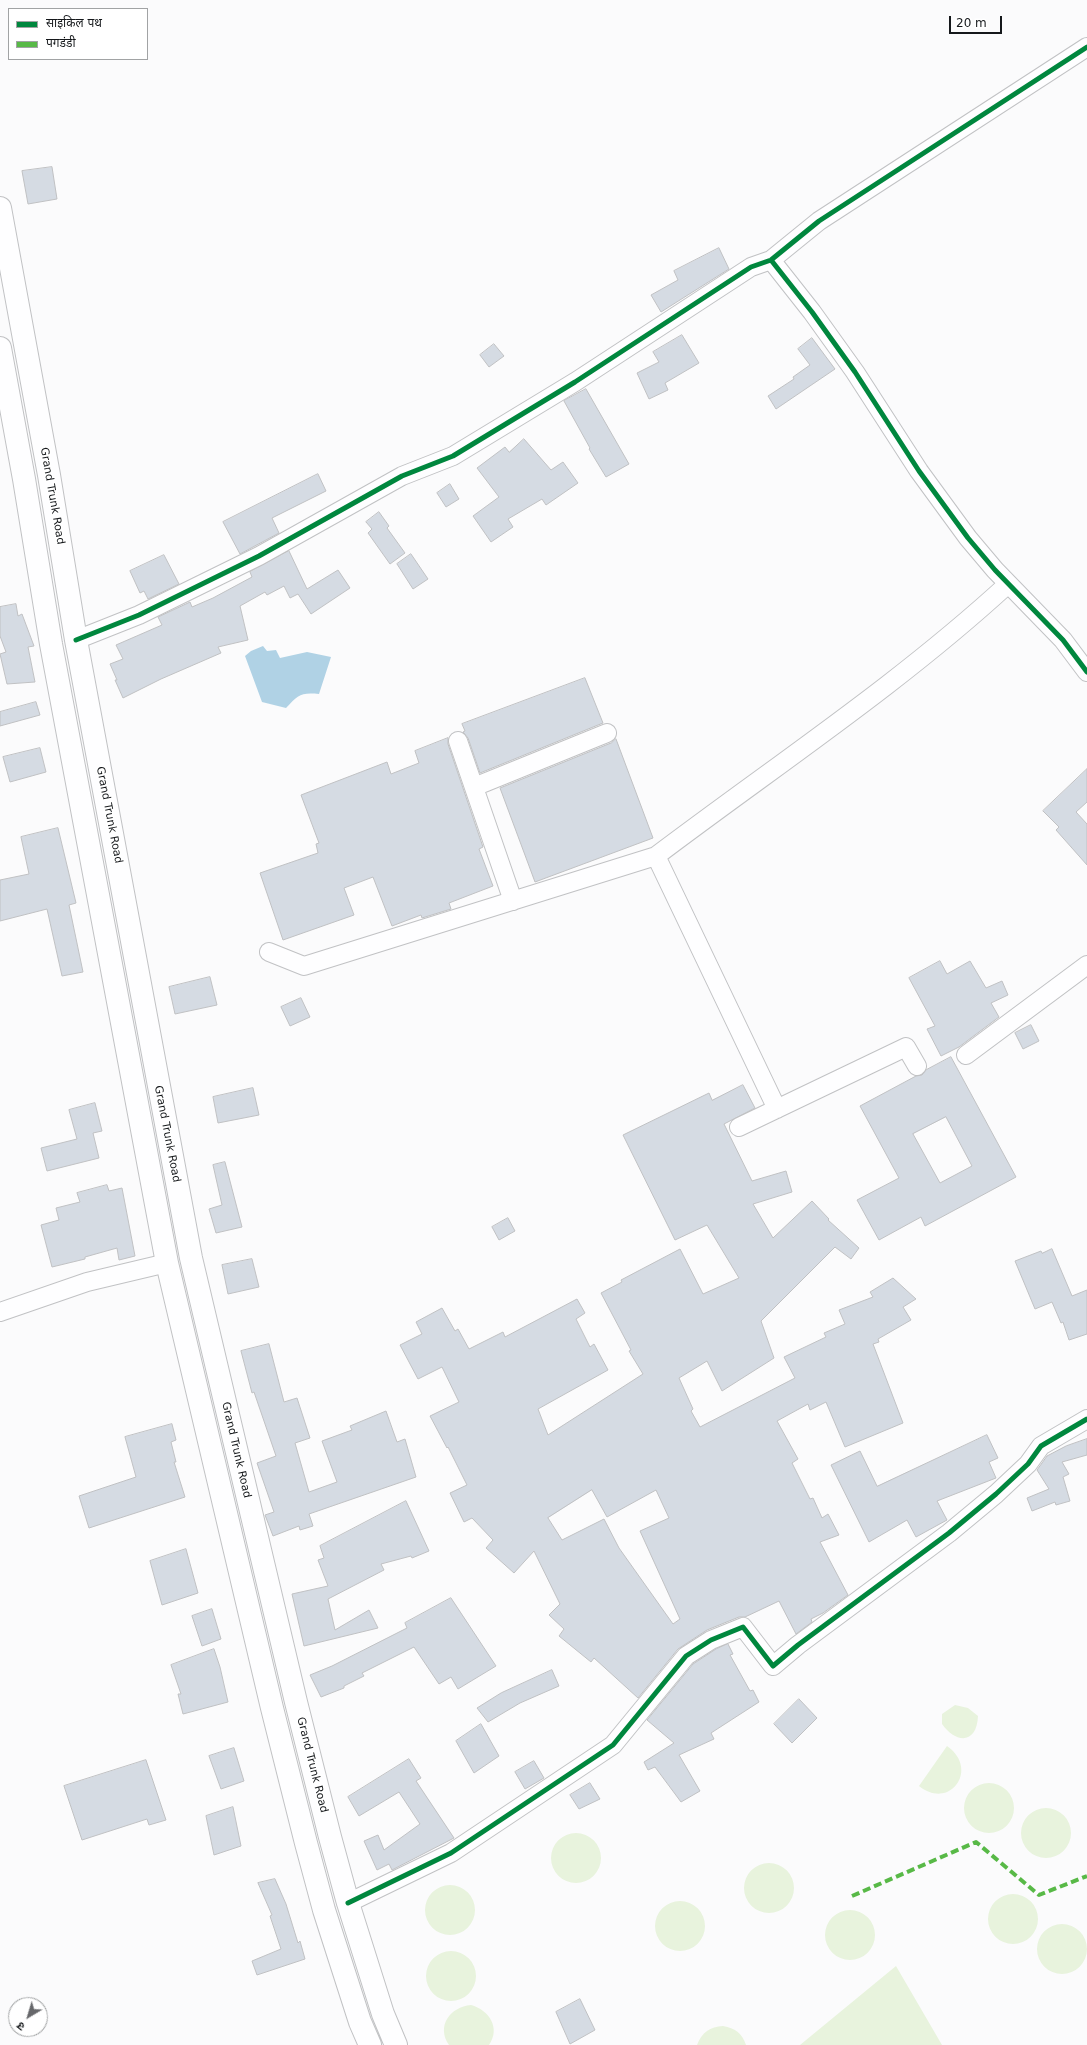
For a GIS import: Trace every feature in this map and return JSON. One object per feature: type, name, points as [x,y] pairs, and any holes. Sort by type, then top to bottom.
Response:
[{"type":"highway","name":"Grand Trunk Road","points":[[0,208],[4,256],[49,475],[76,640],[191,1258],[296,1702],[348,1903],[383,2014],[396,2045]]},
{"type":"highway","points":[[0,348],[45,605],[167,1263],[272,1708],[324,1910],[370,2045]]},
{"type":"highway","points":[[45,605],[69,598]]},
{"type":"highway","points":[[109,955],[134,950]]},
{"type":"highway","points":[[151,1180],[175,1173]]},
{"type":"highway","points":[[230,1530],[254,1525]]},
{"type":"highway","points":[[272,1708],[296,1702]]},
{"type":"street","points":[[76,640],[139,615],[259,556],[402,476],[453,456],[575,382],[751,267],[771,260],[820,221],[1087,47]]},
{"type":"street","points":[[771,260],[812,312],[855,372],[945,508],[968,538],[1008,584],[1064,640],[1087,672]]},
{"type":"street","points":[[269,952],[304,966],[513,902],[656,856],[732,798],[811,743],[884,689],[968,622],[1008,584]]},
{"type":"street","points":[[474,787],[607,733]]},
{"type":"street","points":[[458,742],[513,902]]},
{"type":"street","points":[[656,856],[777,1109]]},
{"type":"street","points":[[966,1055],[1087,965]]},
{"type":"street","points":[[739,1127],[906,1047],[917,1066]]},
{"type":"street","points":[[0,1312],[87,1282],[167,1263]]},
{"type":"street","points":[[348,1903],[451,1853],[614,1745],[686,1656],[711,1640],[743,1627],[773,1666],[798,1645],[949,1533],[996,1494],[1028,1464],[1041,1446],[1087,1419]]},
{"type":"green space","points":[[955,1705],[968,1708],[978,1716],[977,1725],[974,1732],[965,1738],[959,1738],[953,1735],[942,1724],[942,1714]]},
{"type":"green space","points":[[947,1746],[957,1755],[961,1765],[961,1775],[957,1784],[950,1790],[941,1794],[930,1792],[919,1786]]},
{"type":"green space","points":[[989,1783],[999,1785],[1007,1790],[1012,1798],[1014,1808],[1012,1818],[1007,1826],[999,1831],[989,1833],[979,1831],[971,1826],[966,1818],[964,1808],[966,1798],[971,1790],[979,1785]]},
{"type":"green space","points":[[1046,1808],[1056,1810],[1064,1815],[1069,1823],[1071,1833],[1069,1843],[1064,1851],[1056,1856],[1046,1858],[1036,1856],[1028,1851],[1023,1843],[1021,1833],[1023,1823],[1028,1815],[1036,1810]]},
{"type":"green space","points":[[576,1833],[586,1835],[594,1840],[599,1848],[601,1858],[599,1868],[594,1876],[586,1881],[576,1883],[566,1881],[558,1876],[553,1868],[551,1858],[553,1848],[558,1840],[566,1835]]},
{"type":"green space","points":[[769,1863],[779,1865],[787,1870],[792,1878],[794,1888],[792,1898],[787,1906],[779,1911],[769,1913],[759,1911],[751,1906],[746,1898],[744,1888],[746,1878],[751,1870],[759,1865]]},
{"type":"green space","points":[[450,1885],[460,1887],[468,1892],[473,1900],[475,1910],[473,1920],[468,1928],[460,1933],[450,1935],[440,1933],[432,1928],[427,1920],[425,1910],[427,1900],[432,1892],[440,1887]]},
{"type":"green space","points":[[1013,1894],[1023,1896],[1031,1901],[1036,1909],[1038,1919],[1036,1929],[1031,1937],[1023,1942],[1013,1944],[1003,1942],[995,1937],[990,1929],[988,1919],[990,1909],[995,1901],[1003,1896]]},
{"type":"green space","points":[[680,1901],[690,1903],[698,1908],[703,1916],[705,1926],[703,1936],[698,1944],[690,1949],[680,1951],[670,1949],[662,1944],[657,1936],[655,1926],[657,1916],[662,1908],[670,1903]]},
{"type":"green space","points":[[850,1910],[860,1912],[868,1917],[873,1925],[875,1935],[873,1945],[868,1953],[860,1958],[850,1960],[840,1958],[832,1953],[827,1945],[825,1935],[827,1925],[832,1917],[840,1912]]},
{"type":"green space","points":[[1062,1924],[1072,1926],[1080,1931],[1085,1939],[1087,1949],[1085,1959],[1080,1967],[1072,1972],[1062,1974],[1052,1972],[1044,1967],[1039,1959],[1037,1949],[1039,1939],[1044,1931],[1052,1926]]},
{"type":"green space","points":[[451,1951],[461,1953],[469,1958],[474,1966],[476,1976],[474,1986],[469,1994],[461,1999],[451,2001],[441,1999],[433,1994],[428,1986],[426,1976],[428,1966],[433,1958],[441,1953]]},
{"type":"green space","points":[[896,1966],[942,2045],[800,2045]]},
{"type":"green space","points":[[471,2005],[483,2011],[491,2020],[494,2032],[489,2045],[449,2045],[445,2038],[444,2031],[447,2019],[457,2009]]},
{"type":"green space","points":[[723,2026],[738,2032],[746,2045],[697,2045],[701,2037],[707,2031]]},
{"type":"water","points":[[263,646],[267,651],[276,650],[280,658],[307,652],[331,657],[319,694],[300,695],[286,708],[262,702],[245,656],[251,651]]},
{"type":"building","points":[[52,167],[57,199],[28,204],[22,171]]},
{"type":"building","points":[[719,248],[729,269],[661,312],[651,295],[678,280],[674,271]]},
{"type":"building","points":[[682,335],[699,363],[665,383],[668,390],[649,399],[637,373],[659,362],[653,352]]},
{"type":"building","points":[[812,338],[835,369],[776,409],[768,396],[794,379],[793,377],[810,365],[798,349]]},
{"type":"building","points":[[494,344],[504,356],[489,367],[480,355]]},
{"type":"building","points":[[586,389],[629,464],[606,477],[589,449],[590,448],[564,401]]},
{"type":"building","points":[[524,439],[551,470],[563,462],[578,483],[546,505],[542,499],[508,519],[513,527],[491,542],[473,516],[499,497],[477,468],[505,447],[509,452]]},
{"type":"building","points":[[318,474],[326,491],[272,518],[279,533],[240,554],[223,522]]},
{"type":"building","points":[[450,484],[459,499],[446,507],[437,493]]},
{"type":"building","points":[[379,512],[389,526],[387,528],[405,553],[390,564],[368,533],[372,529],[366,522]]},
{"type":"building","points":[[289,551],[307,589],[338,570],[350,588],[311,614],[298,594],[290,598],[284,586],[267,595],[265,592],[240,606],[248,640],[218,647],[221,653],[161,679],[123,698],[110,664],[123,659],[116,645],[162,625],[158,617],[190,602],[192,607],[213,598],[252,577],[250,572]]},
{"type":"building","points":[[411,554],[428,579],[413,589],[397,564]]},
{"type":"building","points":[[164,555],[179,584],[148,599],[144,591],[140,593],[130,571]]},
{"type":"building","points":[[16,604],[18,616],[22,614],[34,646],[28,647],[35,682],[7,684],[0,654],[6,652],[0,636],[0,607]]},
{"type":"building","points":[[585,678],[603,723],[480,773],[468,738],[463,732],[465,731],[462,724]]},
{"type":"building","points":[[36,702],[40,715],[0,726],[0,712]]},
{"type":"building","points":[[448,738],[448,744],[483,847],[479,849],[493,886],[449,903],[451,909],[422,918],[421,915],[392,926],[373,877],[344,888],[354,915],[283,940],[260,873],[318,853],[316,844],[319,843],[301,795],[387,762],[391,774],[419,763],[415,751]]},
{"type":"building","points":[[616,739],[653,838],[535,882],[500,788],[611,743]]},
{"type":"building","points":[[40,748],[46,772],[10,782],[3,757]]},
{"type":"building","points":[[1087,769],[1087,802],[1076,812],[1087,824],[1087,865],[1056,830],[1059,827],[1043,811]]},
{"type":"building","points":[[58,828],[76,903],[69,905],[83,972],[62,976],[47,909],[0,921],[0,880],[29,874],[21,837]]},
{"type":"building","points":[[940,961],[947,974],[970,961],[986,988],[1002,981],[1008,995],[991,1003],[999,1017],[959,1047],[941,1056],[927,1029],[935,1026],[909,978]]},
{"type":"building","points":[[210,977],[217,1005],[175,1014],[169,987]]},
{"type":"building","points":[[301,998],[310,1017],[290,1026],[281,1007]]},
{"type":"building","points":[[1031,1025],[1039,1041],[1023,1049],[1015,1033]]},
{"type":"building","points":[[951,1057],[1016,1177],[925,1226],[921,1217],[879,1240],[857,1200],[899,1178],[860,1106],[916,1076],[922,1075],[926,1070]],"holes":[[[946,1117],[972,1166],[940,1183],[913,1134]]]},
{"type":"building","points":[[743,1085],[755,1108],[724,1124],[752,1181],[786,1171],[792,1192],[753,1204],[773,1238],[812,1201],[829,1219],[828,1220],[859,1248],[851,1259],[835,1247],[761,1321],[774,1358],[722,1391],[707,1361],[679,1378],[693,1409],[691,1411],[700,1427],[795,1378],[784,1357],[826,1337],[824,1333],[845,1324],[839,1310],[873,1297],[870,1292],[893,1278],[916,1299],[903,1307],[911,1320],[878,1339],[879,1342],[873,1344],[903,1423],[845,1447],[826,1402],[810,1410],[808,1404],[777,1421],[798,1459],[792,1463],[810,1499],[813,1498],[822,1518],[828,1514],[839,1535],[820,1542],[848,1595],[823,1613],[811,1619],[812,1622],[796,1634],[779,1601],[745,1617],[739,1617],[707,1630],[678,1649],[638,1698],[594,1658],[591,1662],[559,1636],[564,1629],[549,1615],[560,1604],[534,1551],[514,1573],[486,1548],[493,1540],[472,1518],[464,1522],[450,1493],[467,1485],[448,1447],[447,1448],[430,1416],[459,1402],[442,1367],[418,1379],[400,1345],[422,1334],[416,1322],[442,1308],[455,1331],[458,1329],[469,1349],[503,1332],[505,1337],[577,1299],[585,1313],[576,1319],[590,1347],[594,1344],[608,1370],[538,1409],[548,1435],[643,1374],[629,1351],[631,1350],[601,1293],[622,1282],[621,1280],[680,1249],[703,1294],[739,1278],[707,1225],[675,1240],[623,1135],[709,1093],[712,1100]],"holes":[[[592,1490],[607,1517],[656,1490],[669,1518],[640,1531],[680,1619],[673,1624],[619,1548],[604,1519],[562,1540],[548,1518]]]},
{"type":"building","points":[[253,1088],[259,1115],[218,1123],[213,1097]]},
{"type":"building","points":[[95,1103],[102,1131],[93,1133],[99,1158],[47,1171],[41,1148],[77,1139],[69,1110]]},
{"type":"building","points":[[225,1162],[242,1227],[216,1233],[209,1209],[222,1205],[213,1165]]},
{"type":"building","points":[[107,1185],[109,1191],[122,1188],[135,1256],[119,1260],[117,1248],[85,1257],[85,1259],[52,1267],[41,1225],[59,1220],[56,1208],[80,1202],[77,1193]]},
{"type":"building","points":[[508,1218],[515,1231],[499,1240],[492,1227]]},
{"type":"building","points":[[1052,1249],[1072,1296],[1087,1290],[1087,1334],[1069,1340],[1063,1322],[1061,1323],[1052,1302],[1035,1309],[1015,1261],[1041,1251],[1042,1253]]},
{"type":"building","points":[[252,1259],[259,1287],[228,1294],[222,1265]]},
{"type":"building","points":[[269,1344],[284,1402],[297,1398],[310,1438],[295,1443],[309,1492],[337,1482],[322,1441],[352,1430],[350,1426],[386,1411],[397,1442],[405,1439],[416,1477],[309,1514],[313,1526],[300,1530],[299,1526],[273,1536],[265,1515],[274,1512],[257,1463],[276,1456],[254,1392],[252,1393],[241,1351]]},
{"type":"building","points":[[172,1424],[176,1440],[171,1442],[176,1462],[174,1462],[185,1497],[89,1528],[79,1496],[136,1477],[125,1437]]},
{"type":"building","points":[[987,1435],[998,1458],[989,1462],[996,1478],[937,1501],[947,1520],[916,1537],[907,1520],[869,1542],[831,1465],[860,1451],[877,1486]]},
{"type":"building","points":[[1087,1439],[1087,1455],[1062,1462],[1069,1474],[1063,1477],[1070,1501],[1056,1505],[1055,1502],[1032,1511],[1027,1498],[1049,1489],[1037,1470],[1047,1456],[1066,1446]]},
{"type":"building","points":[[406,1501],[429,1551],[412,1558],[411,1556],[381,1564],[384,1570],[328,1599],[335,1630],[369,1610],[378,1628],[304,1646],[292,1594],[328,1586],[318,1560],[324,1558],[320,1546]]},
{"type":"building","points":[[186,1549],[198,1593],[162,1605],[150,1561]]},
{"type":"building","points":[[451,1598],[496,1666],[458,1689],[451,1677],[439,1684],[414,1647],[362,1673],[364,1676],[344,1686],[344,1688],[321,1697],[310,1675],[332,1666],[407,1628],[405,1623]]},
{"type":"building","points":[[212,1609],[221,1639],[202,1646],[192,1616]]},
{"type":"building","points":[[728,1644],[733,1654],[730,1655],[750,1691],[753,1690],[759,1702],[711,1733],[714,1739],[679,1755],[700,1791],[681,1802],[655,1767],[648,1770],[644,1762],[674,1743],[647,1720],[693,1664],[716,1649]]},
{"type":"building","points":[[214,1649],[220,1667],[228,1702],[183,1714],[178,1694],[181,1694],[171,1665]]},
{"type":"building","points":[[552,1670],[559,1686],[520,1703],[488,1722],[477,1708],[501,1693]]},
{"type":"building","points":[[799,1699],[817,1718],[792,1743],[774,1724]]},
{"type":"building","points":[[481,1724],[499,1756],[474,1773],[456,1741]]},
{"type":"building","points":[[234,1748],[244,1781],[221,1789],[209,1756]]},
{"type":"building","points":[[409,1759],[421,1778],[416,1781],[454,1838],[392,1870],[389,1864],[377,1870],[364,1841],[378,1835],[384,1850],[420,1824],[399,1792],[359,1816],[348,1797]]},
{"type":"building","points":[[146,1760],[166,1820],[149,1825],[147,1819],[82,1840],[64,1786]]},
{"type":"building","points":[[534,1761],[544,1778],[525,1789],[515,1772]]},
{"type":"building","points":[[590,1783],[600,1799],[579,1809],[570,1795]]},
{"type":"building","points":[[233,1807],[241,1846],[214,1855],[206,1816]]},
{"type":"building","points":[[275,1879],[286,1904],[298,1943],[300,1941],[305,1959],[257,1975],[252,1961],[281,1949],[270,1916],[272,1915],[258,1883]]},
{"type":"building","points":[[580,1999],[595,2030],[570,2044],[556,2012]]},
{"type":"marked path","points":[[852,1896],[976,1842],[1039,1895],[1087,1876]]},
{"type":"cycle path","points":[[76,640],[139,615],[259,556],[402,476],[453,456],[575,382],[751,267],[771,260],[819,221],[1087,47]]},
{"type":"cycle path","points":[[771,260],[812,312],[855,372],[919,471],[968,538],[995,570],[1063,640],[1087,672]]},
{"type":"cycle path","points":[[348,1903],[451,1853],[613,1745],[686,1656],[711,1640],[743,1627],[773,1666],[798,1645],[949,1533],[996,1494],[1028,1464],[1041,1446],[1087,1419]]}]
